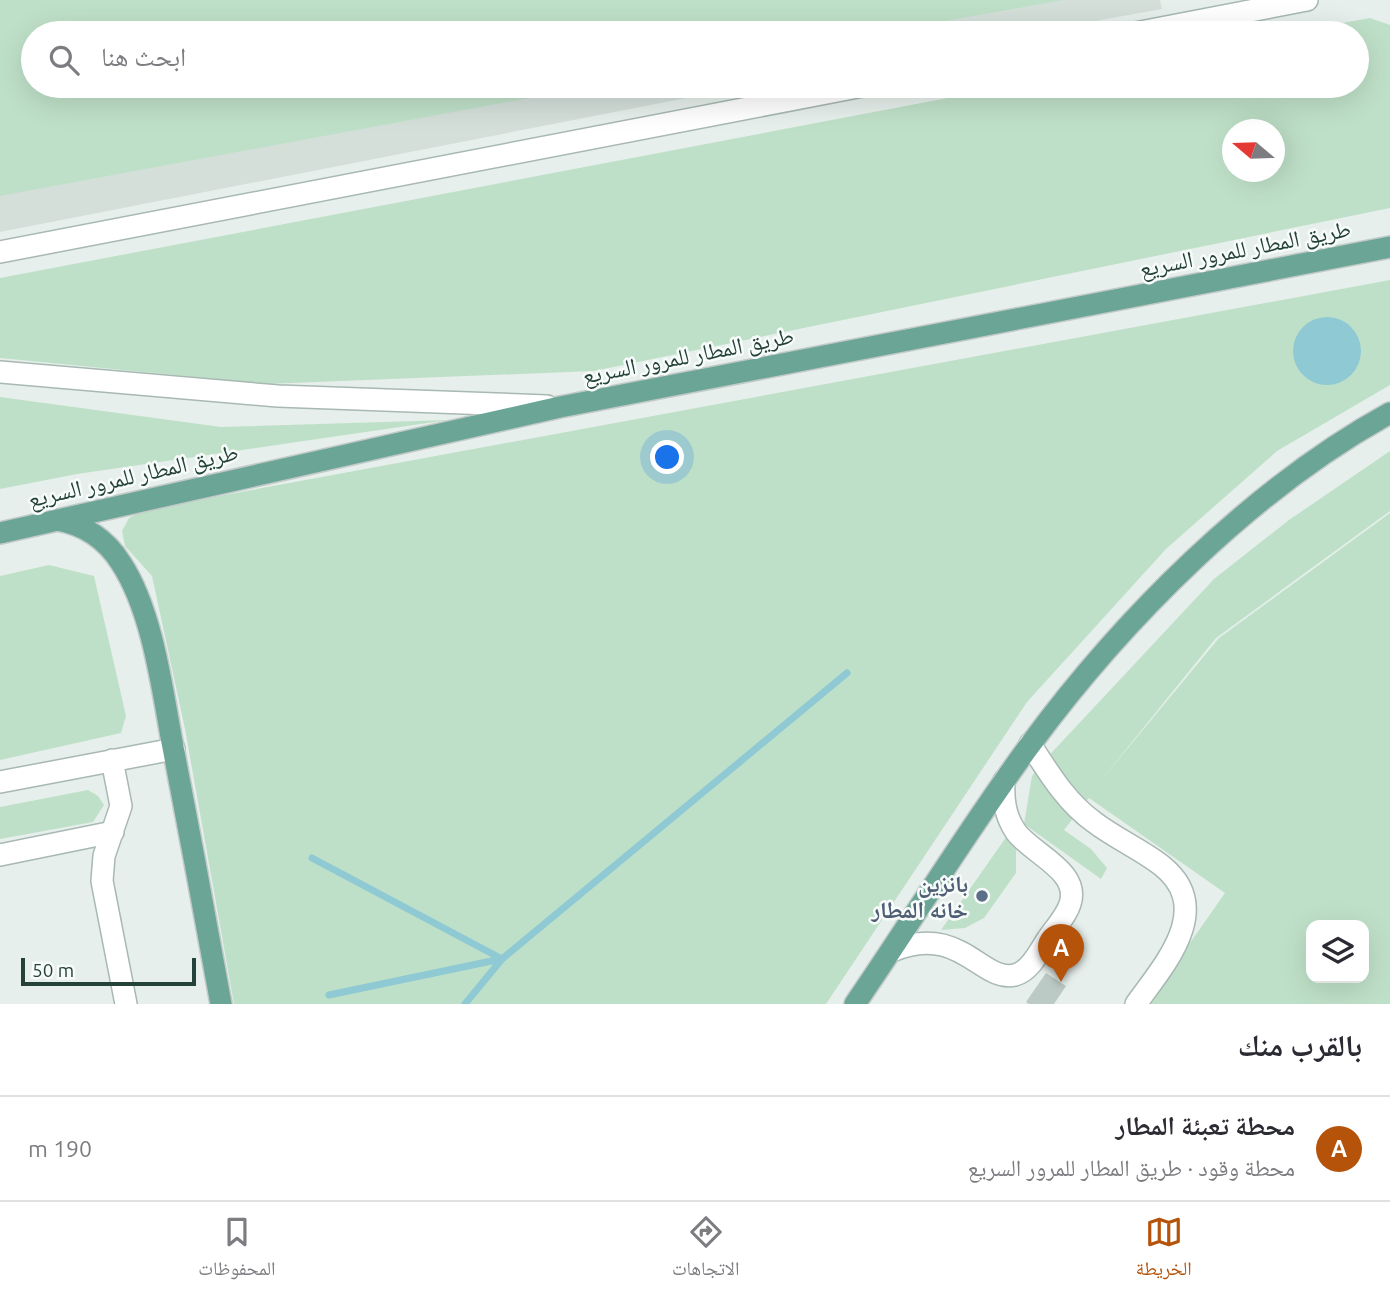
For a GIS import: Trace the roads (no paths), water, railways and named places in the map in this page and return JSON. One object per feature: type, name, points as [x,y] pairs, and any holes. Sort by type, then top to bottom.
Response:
[{"type":"main road","name":"طريق المطار للمرور السريع","points":[[0,533],[560,407],[1390,247]]},
{"type":"main road","points":[[855,1004],[1004,781],[1089,670],[1172,582],[1273,494],[1390,413]]},
{"type":"main road","points":[[56,519],[83,527],[96,535],[120,562],[130,579],[155,659],[221,1004]]},
{"type":"lane","points":[[1198,21],[1307,0]]},
{"type":"lane","points":[[0,252],[801,98]]},
{"type":"lane","points":[[0,372],[278,396],[560,407]]},
{"type":"lane","points":[[1030,744],[1052,778],[1078,809],[1163,866],[1180,889],[1185,915],[1180,939],[1136,1004]]},
{"type":"lane","points":[[0,782],[174,749]]},
{"type":"lane","points":[[112,760],[121,797],[120,815],[104,856],[102,881],[126,1004]]},
{"type":"lane","points":[[892,951],[915,943],[941,943],[996,972],[1012,976],[1027,968],[1065,914],[1071,897],[1068,880],[1017,833],[1005,809],[1004,781]]},
{"type":"lane","points":[[0,855],[113,832]]},
{"type":"water","points":[[1327,317],[1340,320],[1351,327],[1358,338],[1361,351],[1358,364],[1351,375],[1340,382],[1327,385],[1314,382],[1303,375],[1296,364],[1293,351],[1296,338],[1303,327],[1314,320]]},
{"type":"waterway","points":[[465,1004],[502,959],[847,673]]},
{"type":"waterway","points":[[312,858],[502,959]]},
{"type":"waterway","points":[[329,995],[501,959]]},
{"type":"place","name":"بانزين خانه المطار","points":[[982,896]]},
{"type":"place","name":"محطة تعبئة المطار","points":[[1061,982]]}]
